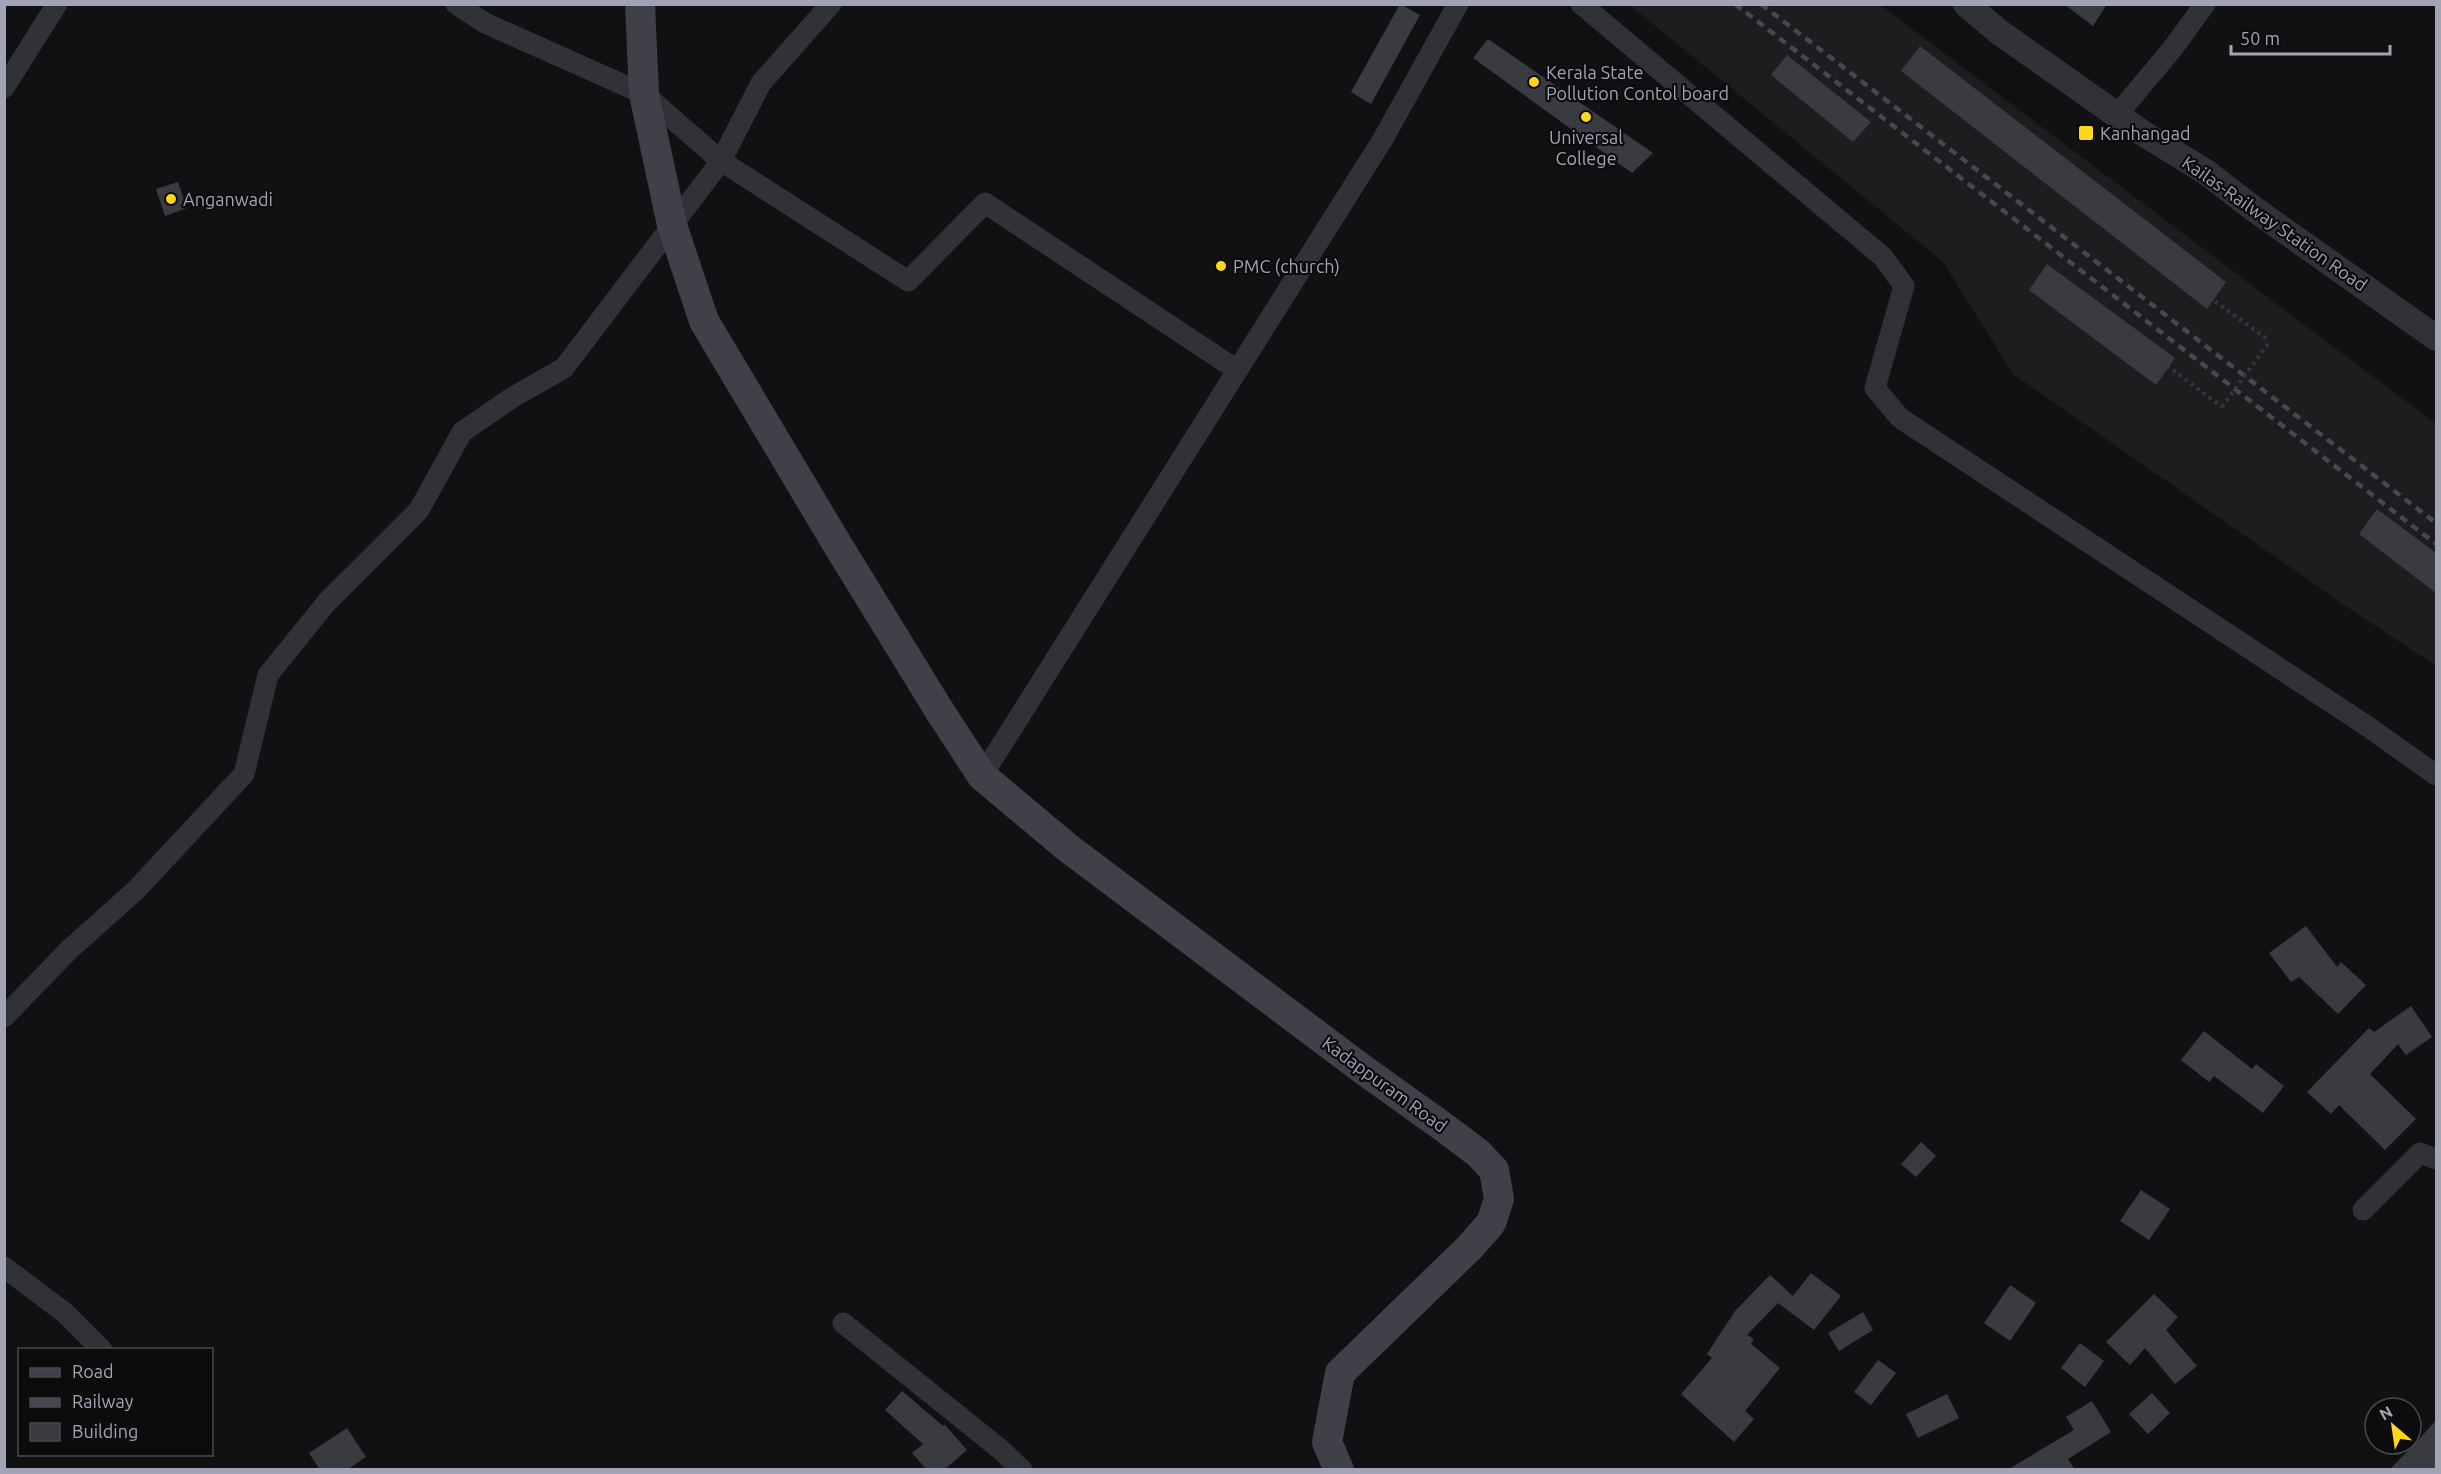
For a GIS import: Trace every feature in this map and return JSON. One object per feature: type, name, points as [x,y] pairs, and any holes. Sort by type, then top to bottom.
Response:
[{"type":"main road","name":"Kadappuram Road","points":[[640,4],[644,94],[672,225],[704,321],[903,652],[982,776],[1068,848],[1365,1071],[1443,1126],[1478,1153],[1494,1170],[1499,1199],[1491,1223],[1470,1247],[1340,1372],[1327,1442],[1339,1470]]},
{"type":"street","points":[[4,88],[57,4]]},
{"type":"street","points":[[456,4],[485,23],[644,94],[721,161],[908,281],[985,203],[1237,370]]},
{"type":"street","points":[[4,1017],[70,950],[136,890],[244,774],[268,675],[327,602],[419,510],[462,432],[513,397],[564,368],[721,161],[761,83],[831,4]]},
{"type":"street","points":[[982,776],[1383,139],[1458,4]]},
{"type":"street","points":[[1581,4],[1883,257],[1904,286],[1875,388],[1900,418],[2348,713],[2436,775]]},
{"type":"street","name":"Kailas-Railway Station Road","points":[[1966,4],[1999,32],[2117,115],[2206,172],[2254,209],[2436,338]]},
{"type":"street","points":[[2117,115],[2173,48],[2205,4]]},
{"type":"street","points":[[2363,1210],[2420,1153],[2436,1159]]},
{"type":"street","points":[[4,1267],[65,1313],[100,1348]]},
{"type":"street","points":[[843,1323],[1000,1449],[1022,1470]]},
{"type":"path","points":[[2161,362],[2222,407],[2270,341],[2210,297]]},
{"type":"shaded area","points":[[1630,5],[1880,5],[2436,424],[2436,666],[2350,609],[2013,374],[1943,262]]},
{"type":"building","points":[[1400,4],[1420,15],[1371,104],[1351,92]]},
{"type":"building","points":[[2064,4],[2107,4],[2093,26]]},
{"type":"building","points":[[1488,39],[1653,153],[1632,173],[1473,58]]},
{"type":"building","points":[[1920,46],[2226,282],[2207,309],[1901,71]]},
{"type":"building","points":[[1787,55],[1871,122],[1853,142],[1771,75]]},
{"type":"building","name":"Anganwadi","points":[[178,182],[187,208],[165,216],[156,189]]},
{"type":"building","points":[[2047,264],[2175,358],[2156,385],[2029,290]]},
{"type":"building","points":[[2377,509],[2436,553],[2436,593],[2359,534]]},
{"type":"building","points":[[2306,926],[2337,967],[2341,962],[2366,985],[2338,1014],[2299,977],[2291,982],[2269,953]]},
{"type":"building","points":[[2411,1006],[2432,1037],[2406,1055],[2398,1044],[2370,1074],[2416,1119],[2385,1150],[2339,1105],[2331,1114],[2307,1092],[2369,1028],[2374,1032]]},
{"type":"building","points":[[2204,1031],[2252,1069],[2256,1064],[2284,1086],[2263,1113],[2214,1076],[2209,1082],[2181,1060]]},
{"type":"building","points":[[1921,1142],[1936,1156],[1916,1177],[1901,1164]]},
{"type":"building","points":[[2141,1190],[2170,1209],[2149,1240],[2120,1221]]},
{"type":"building","points":[[1811,1273],[1841,1296],[1814,1330],[1778,1303],[1747,1335],[1754,1339],[1751,1344],[1780,1368],[1745,1411],[1754,1419],[1734,1442],[1681,1394],[1712,1358],[1707,1354],[1735,1311],[1770,1275],[1793,1296]]},
{"type":"building","points":[[2010,1285],[2036,1303],[2010,1341],[1984,1323]]},
{"type":"building","points":[[2154,1294],[2178,1317],[2166,1330],[2197,1366],[2175,1384],[2145,1348],[2130,1365],[2106,1342]]},
{"type":"building","points":[[1863,1312],[1873,1330],[1839,1351],[1828,1333]]},
{"type":"building","points":[[2080,1343],[2104,1361],[2085,1387],[2061,1368]]},
{"type":"building","points":[[1878,1360],[1896,1373],[1871,1405],[1854,1392]]},
{"type":"building","points":[[902,1391],[943,1426],[945,1425],[967,1450],[944,1470],[927,1470],[912,1453],[923,1444],[885,1410]]},
{"type":"building","points":[[2152,1393],[2170,1413],[2148,1434],[2129,1414]]},
{"type":"building","points":[[1947,1394],[1959,1418],[1918,1438],[1906,1414]]},
{"type":"building","points":[[2092,1401],[2111,1432],[2068,1459],[2075,1470],[2007,1470],[2074,1430],[2066,1417]]},
{"type":"building","points":[[2436,1420],[2436,1470],[2389,1470],[2403,1456],[2423,1456],[2423,1435]]},
{"type":"building","points":[[347,1428],[366,1457],[347,1470],[320,1470],[309,1453]]},
{"type":"railway","points":[[1735,4],[2436,544]]},
{"type":"railway","points":[[1761,4],[2436,523]]},
{"type":"place","name":"Kerala State Pollution Contol board","points":[[1534,82]]},
{"type":"place","name":"Universal College","points":[[1586,117]]},
{"type":"place","name":"Kanhangad","points":[[2086,133]]},
{"type":"place","name":"Anganwadi","points":[[171,199]]},
{"type":"place","name":"PMC (church)","points":[[1221,266]]}]
